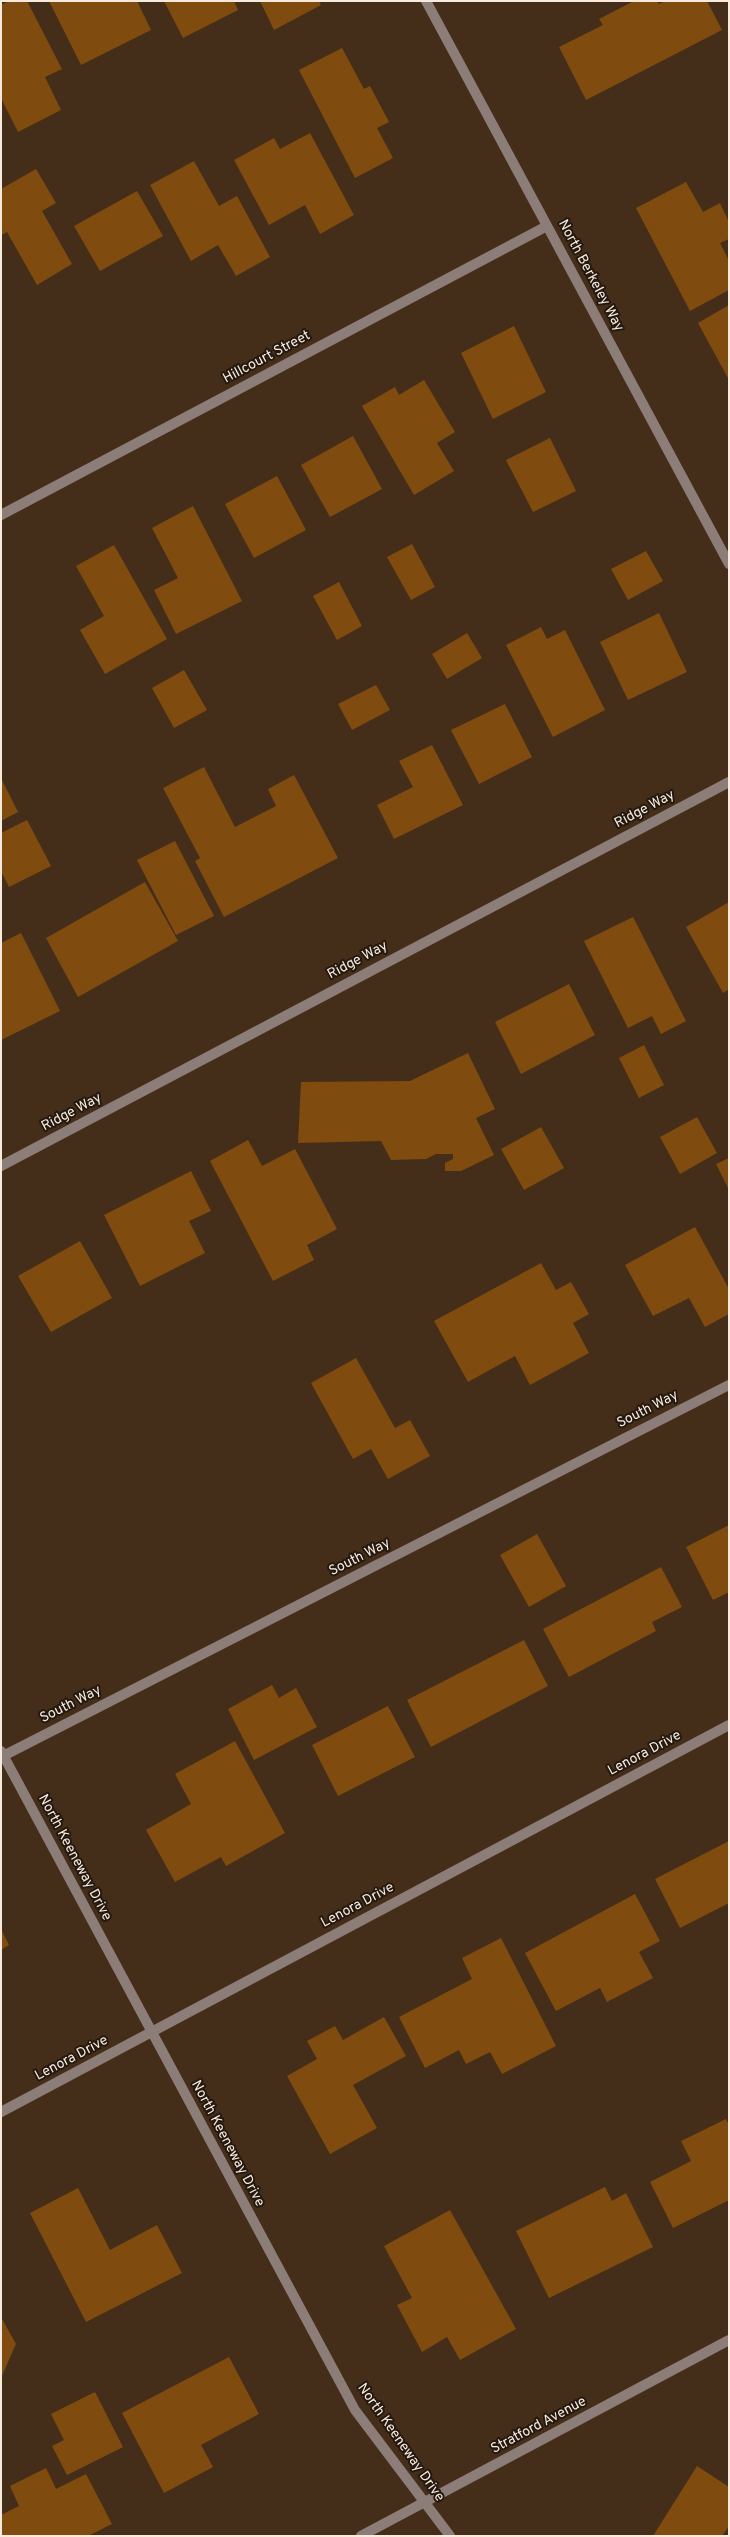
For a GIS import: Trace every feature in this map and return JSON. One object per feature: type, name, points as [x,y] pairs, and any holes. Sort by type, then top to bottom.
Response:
[{"type":"street","name":"North Berkeley Way","points":[[426,1],[729,564]]},
{"type":"street","name":"Hillcourt Street","points":[[1,515],[547,226]]},
{"type":"street","name":"Ridge Way","points":[[1,1166],[729,782]]},
{"type":"street","name":"South Way","points":[[2,1754],[729,1385]]},
{"type":"street","name":"Lenora Drive","points":[[1,2112],[729,1725]]},
{"type":"street","name":"North Keeneway Drive","points":[[2,1754],[355,2410],[450,2536]]},
{"type":"street","name":"Stratford Avenue","points":[[361,2536],[729,2340]]},
{"type":"building","points":[[9,1],[27,1],[62,69],[45,77],[61,110],[18,132],[1,98],[1,5]]},
{"type":"building","points":[[49,1],[137,1],[151,30],[81,65]]},
{"type":"building","points":[[164,1],[234,1],[238,10],[183,38]]},
{"type":"building","points":[[260,1],[319,1],[321,5],[274,30]]},
{"type":"building","points":[[634,1],[657,1],[659,4],[665,1],[707,1],[722,30],[586,100],[559,47],[603,25],[599,19]]},
{"type":"building","points":[[342,48],[364,89],[370,86],[389,122],[377,128],[393,158],[355,178],[299,70]]},
{"type":"building","points":[[310,133],[354,215],[320,234],[305,205],[269,225],[234,160],[274,138],[280,149]]},
{"type":"building","points":[[194,161],[219,206],[237,196],[270,257],[236,276],[218,245],[191,261],[150,185]]},
{"type":"building","points":[[36,169],[56,203],[42,211],[72,264],[37,285],[7,232],[1,235],[1,189]]},
{"type":"building","points":[[686,182],[703,212],[720,203],[729,222],[729,239],[720,243],[729,261],[729,290],[690,311],[636,208]]},
{"type":"building","points":[[137,191],[163,236],[100,271],[74,226]]},
{"type":"building","points":[[729,305],[729,380],[698,323]]},
{"type":"building","points":[[514,326],[546,392],[493,419],[461,353]]},
{"type":"building","points":[[424,380],[455,432],[437,443],[454,471],[414,495],[362,406],[395,387],[399,395]]},
{"type":"building","points":[[353,436],[382,489],[330,517],[301,465]]},
{"type":"building","points":[[550,438],[576,491],[533,512],[506,460]]},
{"type":"building","points":[[277,476],[306,530],[254,558],[225,504]]},
{"type":"building","points":[[193,506],[242,601],[176,634],[154,590],[178,578],[152,528]]},
{"type":"building","points":[[412,544],[435,587],[411,600],[387,557]]},
{"type":"building","points":[[114,545],[167,639],[105,674],[80,630],[104,616],[76,566]]},
{"type":"building","points":[[646,551],[663,581],[628,600],[611,569]]},
{"type":"building","points":[[339,582],[362,626],[337,640],[313,596]]},
{"type":"building","points":[[659,613],[687,672],[628,700],[600,642]]},
{"type":"building","points":[[541,627],[547,639],[565,630],[605,710],[553,737],[506,645]]},
{"type":"building","points":[[467,633],[482,658],[447,679],[432,654]]},
{"type":"building","points":[[184,670],[207,710],[174,728],[152,688]]},
{"type":"building","points":[[376,685],[390,710],[352,730],[338,704]]},
{"type":"building","points":[[505,704],[532,757],[479,784],[451,730]]},
{"type":"building","points":[[432,745],[463,805],[394,839],[377,805],[413,787],[399,761]]},
{"type":"building","points":[[204,767],[235,827],[276,806],[268,789],[294,775],[338,858],[224,917],[195,861],[200,858],[163,788]]},
{"type":"building","points":[[1,778],[18,812],[1,821]]},
{"type":"building","points":[[27,820],[51,866],[9,887],[1,871],[1,833]]},
{"type":"building","points":[[175,841],[214,916],[176,935],[137,860]]},
{"type":"building","points":[[145,882],[178,941],[78,997],[46,938]]},
{"type":"building","points":[[729,902],[729,989],[723,993],[686,927]]},
{"type":"building","points":[[633,917],[686,1021],[661,1034],[652,1016],[628,1028],[584,941]]},
{"type":"building","points":[[21,933],[60,1011],[1,1040],[1,943]]},
{"type":"building","points":[[569,984],[595,1035],[521,1074],[495,1022]]},
{"type":"building","points":[[644,1045],[664,1085],[639,1098],[619,1058]]},
{"type":"building","points":[[468,1053],[495,1109],[476,1118],[494,1155],[461,1171],[445,1171],[445,1163],[453,1159],[453,1154],[436,1154],[426,1159],[391,1160],[381,1141],[298,1143],[301,1082],[410,1081]]},
{"type":"building","points":[[697,1117],[717,1153],[680,1174],[660,1137]]},
{"type":"building","points":[[541,1127],[564,1168],[524,1190],[501,1149]]},
{"type":"building","points":[[248,1140],[262,1166],[295,1149],[337,1229],[307,1245],[314,1260],[273,1281],[210,1161]]},
{"type":"building","points":[[729,1158],[729,1190],[716,1164]]},
{"type":"building","points":[[191,1171],[211,1211],[189,1221],[205,1253],[140,1286],[104,1215]]},
{"type":"building","points":[[695,1227],[729,1289],[729,1314],[705,1327],[689,1298],[653,1316],[625,1265]]},
{"type":"building","points":[[80,1241],[112,1298],[51,1332],[18,1276]]},
{"type":"building","points":[[541,1263],[556,1290],[571,1282],[589,1314],[573,1323],[589,1353],[530,1385],[515,1356],[468,1382],[434,1321]]},
{"type":"building","points":[[356,1358],[395,1428],[410,1420],[430,1456],[388,1479],[371,1449],[353,1459],[311,1383]]},
{"type":"building","points":[[729,1525],[729,1592],[713,1600],[686,1547]]},
{"type":"building","points":[[537,1534],[566,1586],[529,1607],[500,1555]]},
{"type":"building","points":[[661,1567],[682,1607],[652,1622],[656,1631],[569,1677],[543,1629]]},
{"type":"building","points":[[524,1640],[548,1686],[431,1747],[407,1700]]},
{"type":"building","points":[[272,1685],[279,1698],[296,1688],[317,1727],[254,1760],[228,1709]]},
{"type":"building","points":[[388,1706],[415,1757],[338,1796],[312,1745]]},
{"type":"building","points":[[235,1741],[285,1833],[226,1866],[221,1857],[175,1882],[146,1830],[191,1804],[175,1774]]},
{"type":"building","points":[[729,1841],[729,1903],[680,1928],[655,1879]]},
{"type":"building","points":[[635,1894],[660,1941],[639,1952],[653,1978],[607,2002],[600,1988],[556,2011],[525,1953]]},
{"type":"building","points":[[1,1929],[9,1945],[1,1950]]},
{"type":"building","points":[[501,1938],[556,2046],[502,2074],[490,2052],[466,2064],[459,2050],[425,2068],[399,2017],[472,1979],[462,1958]]},
{"type":"building","points":[[384,2017],[406,2056],[353,2085],[377,2128],[330,2154],[287,2076],[317,2059],[307,2041],[335,2026],[343,2040]]},
{"type":"building","points":[[726,2119],[729,2125],[729,2200],[673,2228],[650,2182],[691,2161],[681,2141]]},
{"type":"building","points":[[605,2187],[612,2201],[626,2193],[653,2247],[549,2298],[516,2231]]},
{"type":"building","points":[[78,2188],[110,2250],[157,2225],[182,2273],[86,2322],[30,2213]]},
{"type":"building","points":[[450,2210],[516,2329],[460,2360],[447,2337],[422,2352],[397,2305],[412,2298],[384,2246]]},
{"type":"building","points":[[1,2317],[16,2344],[1,2378]]},
{"type":"building","points":[[229,2357],[259,2414],[201,2445],[213,2467],[164,2493],[122,2413]]},
{"type":"building","points":[[95,2392],[123,2447],[67,2475],[52,2446],[64,2440],[51,2414]]},
{"type":"building","points":[[697,2466],[729,2487],[729,2526],[722,2536],[653,2536]]},
{"type":"building","points":[[46,2468],[56,2489],[86,2474],[112,2524],[88,2536],[1,2536],[1,2515],[19,2506],[10,2486]]}]
